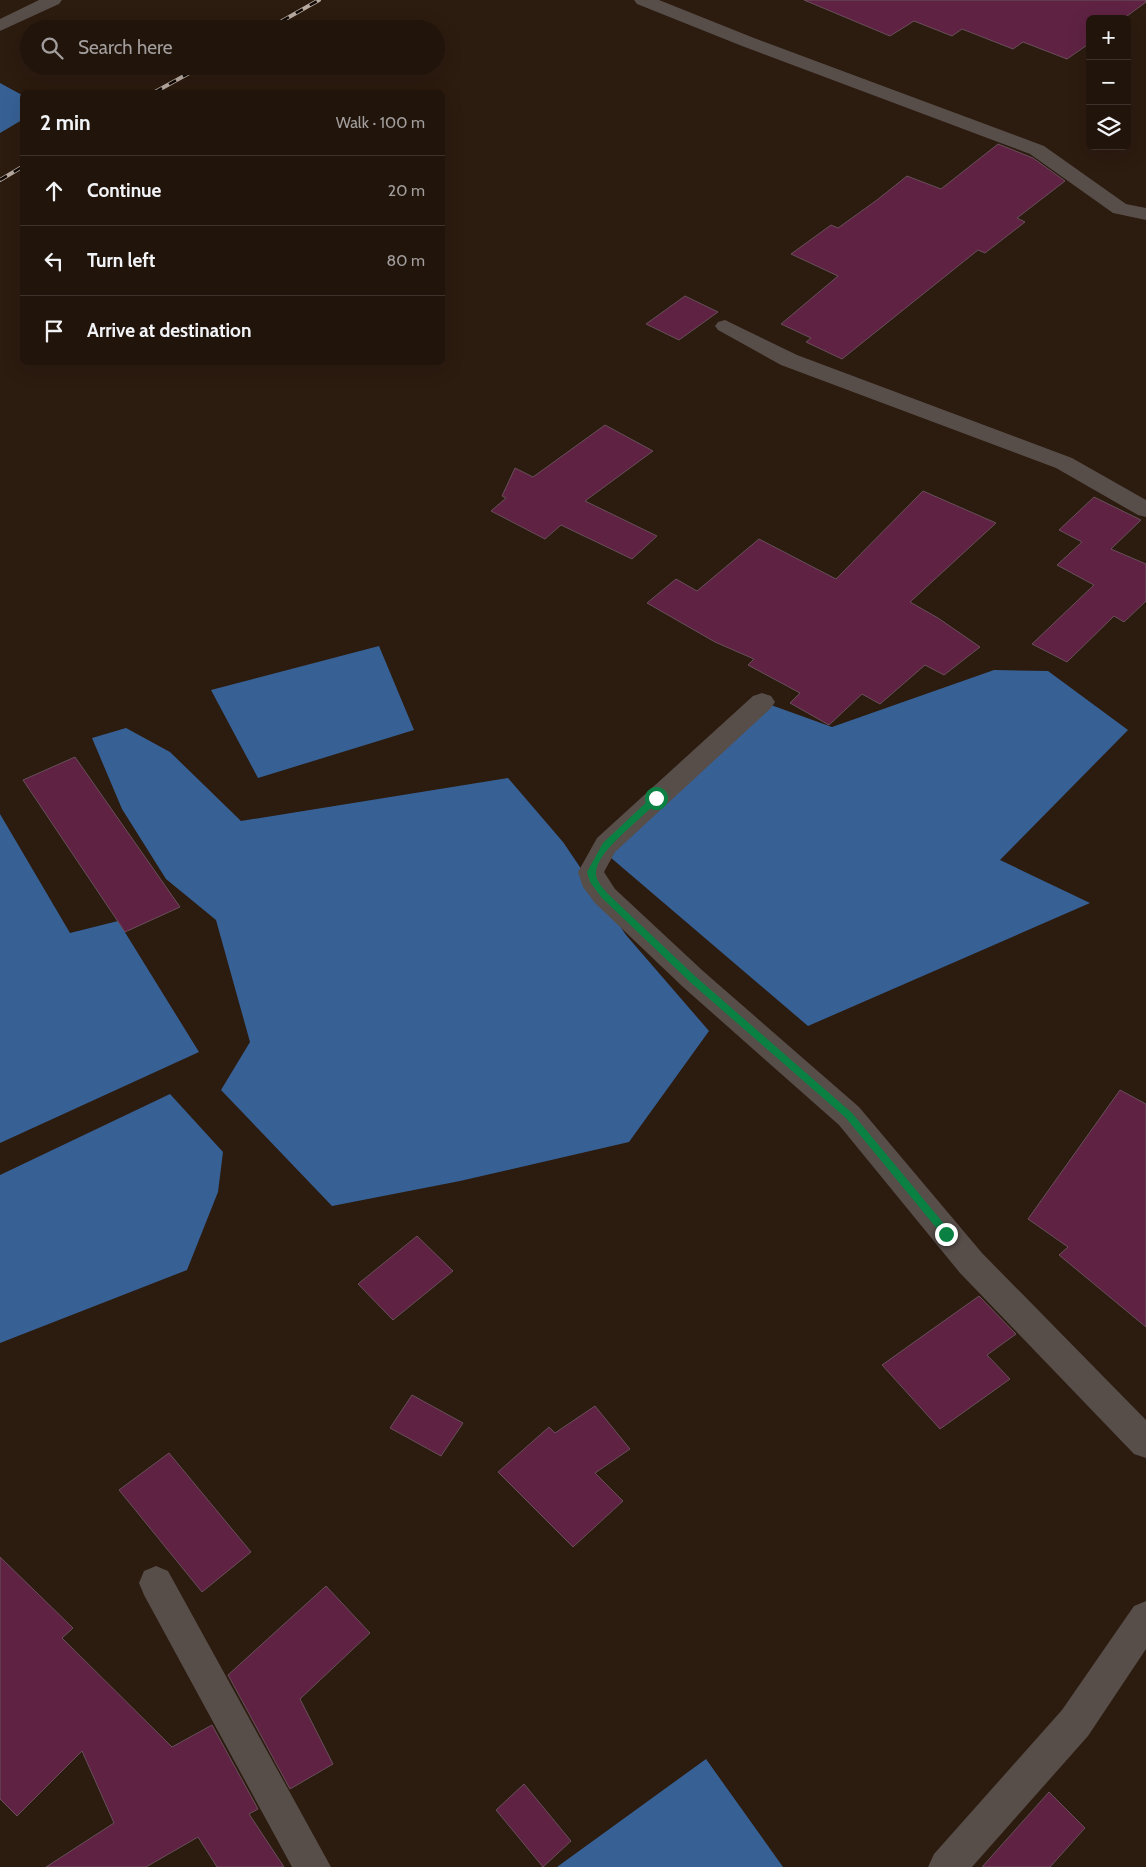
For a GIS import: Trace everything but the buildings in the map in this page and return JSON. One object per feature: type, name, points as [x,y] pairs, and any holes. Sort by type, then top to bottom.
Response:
[{"type":"street","points":[[0,26],[53,0]]},
{"type":"street","points":[[643,0],[748,42],[1037,150],[1120,209],[1146,214]]},
{"type":"street","points":[[725,326],[789,360],[1064,463],[1146,510]]},
{"type":"street","points":[[762,702],[705,752],[606,845],[591,872],[593,880],[605,896],[693,979],[849,1116],[971,1263],[1146,1443]]},
{"type":"street","points":[[156,1583],[312,1867]]},
{"type":"street","points":[[947,1867],[1075,1723],[1146,1618]]},
{"type":"water","points":[[0,83],[20,94],[20,121],[0,133]]},
{"type":"water","points":[[379,646],[414,730],[258,778],[211,690]]},
{"type":"water","points":[[994,670],[1048,671],[1128,730],[1000,860],[1090,903],[808,1026],[603,851],[771,705],[832,727]]},
{"type":"water","points":[[126,728],[170,752],[241,821],[508,778],[563,842],[626,935],[709,1031],[629,1142],[460,1181],[332,1206],[221,1090],[250,1042],[216,920],[166,879],[122,809],[92,738]]},
{"type":"water","points":[[0,814],[70,933],[118,921],[199,1052],[0,1143]]},
{"type":"water","points":[[170,1094],[223,1152],[218,1192],[187,1270],[0,1343],[0,1175]]},
{"type":"water","points":[[706,1759],[783,1867],[557,1867]]},
{"type":"railway","points":[[284,20],[319,0]]},
{"type":"railway","points":[[159,90],[186,75]]},
{"type":"railway","points":[[0,180],[20,168]]},
{"type":"route","points":[[656,798],[606,845],[591,872],[593,880],[605,896],[693,979],[849,1116],[946,1234]]}]
